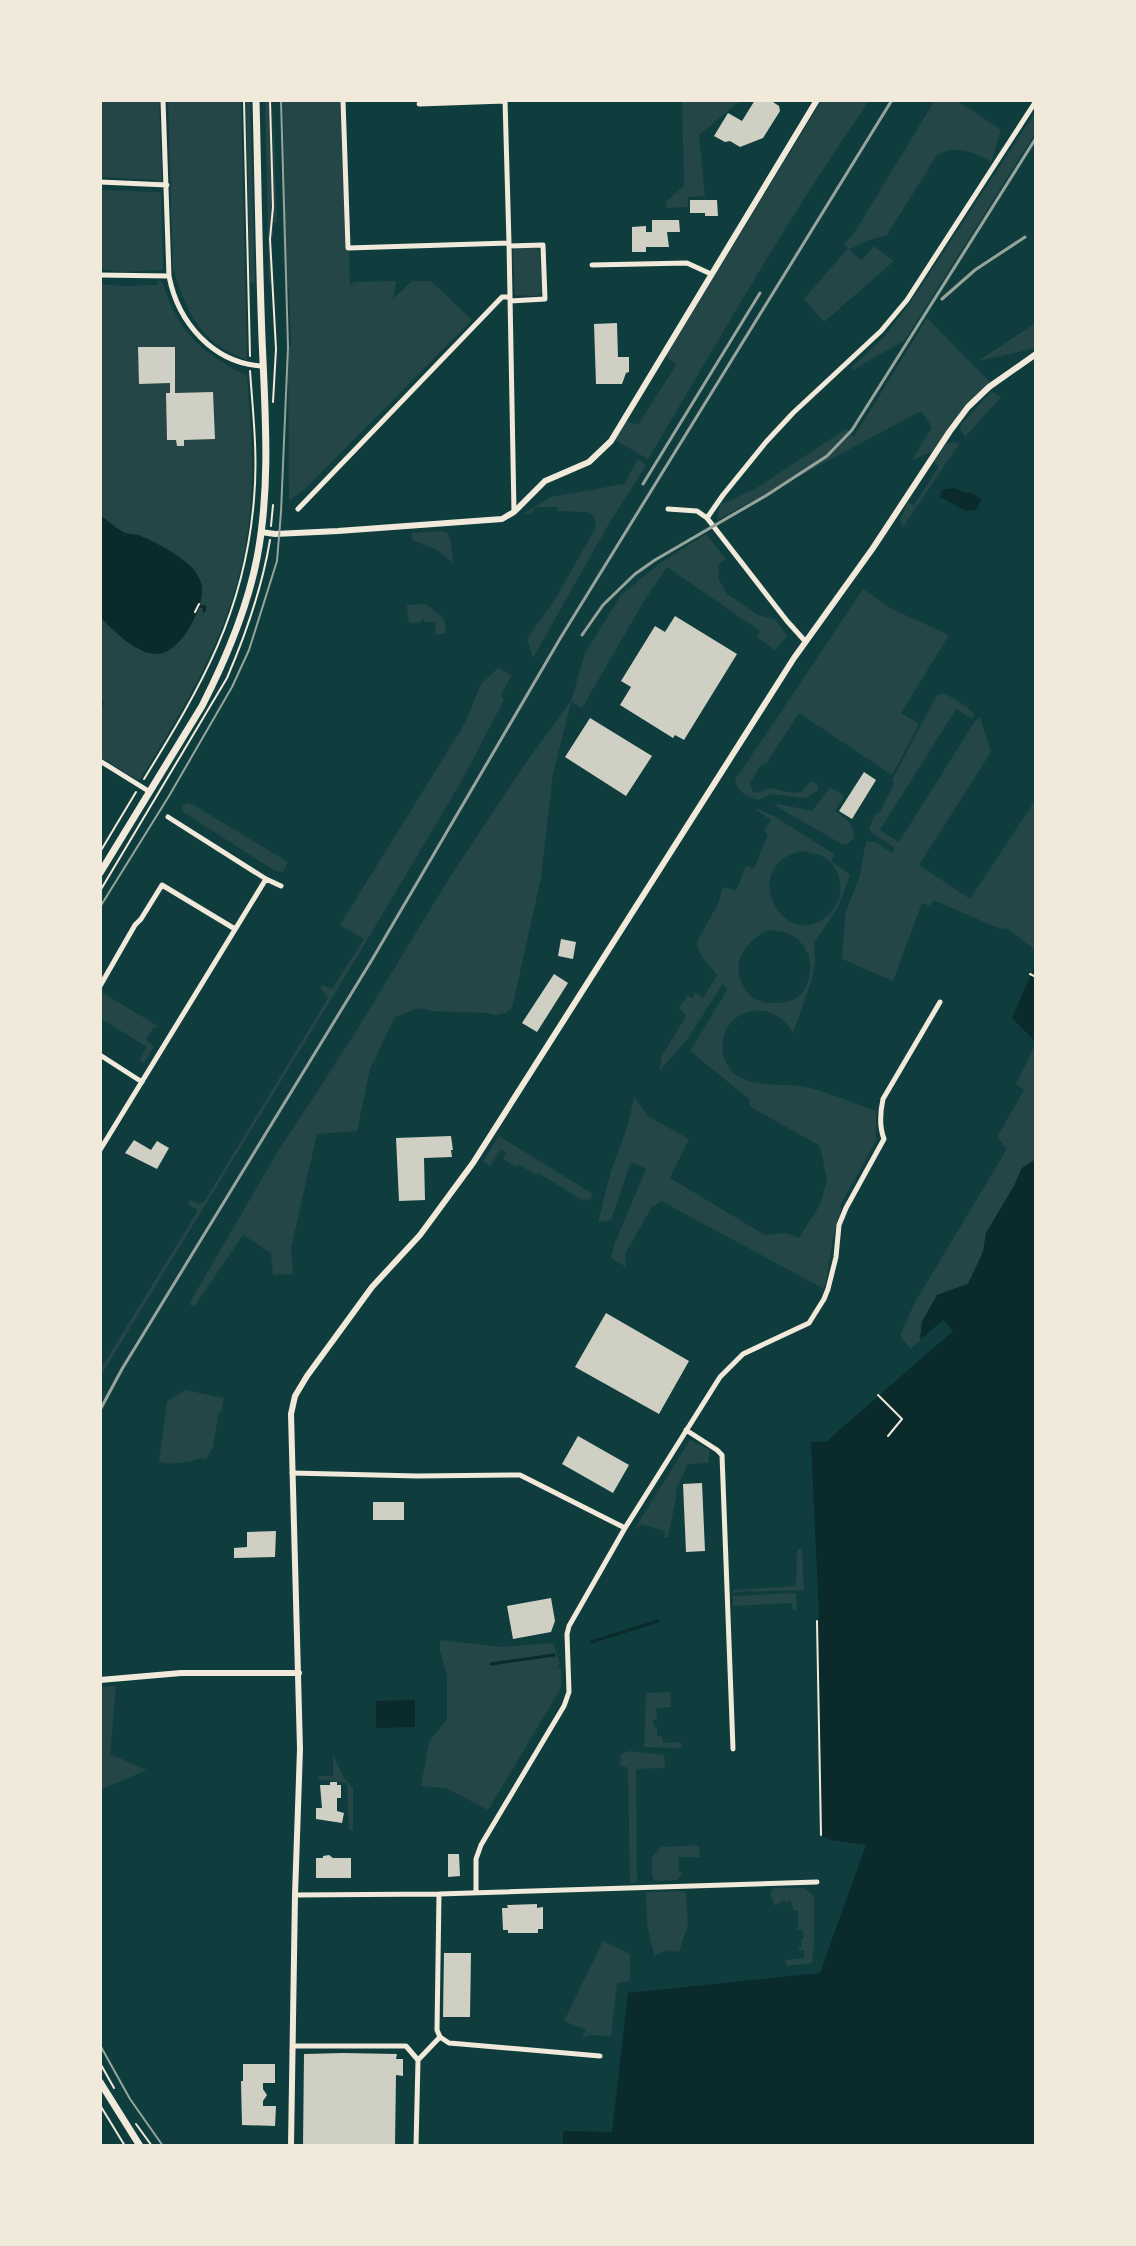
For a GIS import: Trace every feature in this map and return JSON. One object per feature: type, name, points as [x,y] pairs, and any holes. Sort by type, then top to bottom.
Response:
[{"type":"main road","points":[[100,873],[202,706],[225,660],[251,585],[261,532],[266,469],[256,100]]},
{"type":"main road","points":[[100,2082],[140,2146]]},
{"type":"street","points":[[163,100],[172,293],[193,330],[224,355],[250,366],[263,366]]},
{"type":"street","points":[[298,509],[502,297],[545,299],[543,245],[348,248],[343,100]]},
{"type":"street","points":[[419,104],[505,100],[514,512]]},
{"type":"street","points":[[261,532],[311,533],[502,519],[514,512],[545,481],[580,467],[605,448],[817,100]]},
{"type":"street","points":[[707,518],[766,442],[881,331],[907,300],[1036,101]]},
{"type":"street","points":[[100,182],[167,185]]},
{"type":"street","points":[[592,265],[687,263],[711,274]]},
{"type":"street","points":[[100,275],[169,276]]},
{"type":"street","points":[[291,2146],[300,1749],[293,1561],[292,1403],[307,1376],[372,1287],[420,1235],[473,1163],[805,641],[873,548],[959,418],[989,387],[1036,354]]},
{"type":"street","points":[[668,509],[697,511],[707,518],[805,641]]},
{"type":"street","points":[[100,761],[150,792]]},
{"type":"street","points":[[168,817],[281,886]]},
{"type":"street","points":[[100,1150],[266,879]]},
{"type":"street","points":[[100,986],[162,885],[235,929]]},
{"type":"street","points":[[476,1892],[476,1859],[481,1845],[568,1697],[569,1626],[625,1528],[728,1367],[753,1348],[809,1323],[824,1299],[836,1257],[839,1225],[884,1139],[880,1112],[883,1099],[940,1002]]},
{"type":"street","points":[[100,1055],[142,1082]]},
{"type":"street","points":[[686,1430],[722,1455],[733,1749]]},
{"type":"street","points":[[292,1473],[520,1475],[625,1528]]},
{"type":"street","points":[[100,1680],[181,1673],[299,1673]]},
{"type":"street","points":[[295,1895],[439,1894],[817,1882]]},
{"type":"street","points":[[439,1894],[437,2030],[440,2037],[449,2043],[600,2056]]},
{"type":"street","points":[[418,2060],[440,2037]]},
{"type":"street","points":[[293,2046],[406,2046],[418,2060],[416,2146]]},
{"type":"path","points":[[100,852],[202,682],[238,594],[249,550],[255,498],[244,100]]},
{"type":"path","points":[[270,100],[273,207],[270,239],[276,349],[273,401]]},
{"type":"path","points":[[195,612],[199,604]]},
{"type":"path","points":[[1030,974],[1036,977]]},
{"type":"path","points":[[878,1395],[902,1419],[888,1436]]},
{"type":"path","points":[[817,1621],[821,1835]]},
{"type":"path","points":[[100,2063],[114,2089]]},
{"type":"path","points":[[100,2105],[125,2146]]},
{"type":"path","points":[[134,2120],[152,2146]]},
{"type":"shaded area","points":[[100,100],[159,100],[162,185],[153,180],[100,177]]},
{"type":"shaded area","points":[[168,100],[241,100],[247,360],[217,345],[197,324],[173,269]]},
{"type":"shaded area","points":[[246,100],[250,100],[255,283],[250,283]]},
{"type":"shaded area","points":[[265,100],[269,100],[272,201],[273,100],[277,222],[273,223],[271,239],[273,207],[269,239],[272,283],[269,282]]},
{"type":"shaded area","points":[[283,100],[343,100],[350,287],[354,282],[396,281],[393,299],[412,281],[431,281],[472,320],[305,489],[289,501],[288,347],[291,346],[289,287],[286,287]]},
{"type":"shaded area","points":[[682,100],[741,100],[699,135],[705,196],[688,197],[688,207],[667,208],[666,201],[684,186]]},
{"type":"shaded area","points":[[822,100],[870,100],[783,232],[648,459],[615,440],[626,421],[638,425],[676,365],[666,356]]},
{"type":"shaded area","points":[[935,100],[956,100],[1001,131],[991,162],[965,151],[950,150],[937,155],[887,235],[848,248],[844,245]]},
{"type":"shaded area","points":[[1036,111],[1036,132],[905,340],[853,370],[852,367],[885,336],[912,300]]},
{"type":"shaded area","points":[[100,190],[160,192],[163,270],[121,272],[100,269]]},
{"type":"shaded area","points":[[874,246],[894,261],[824,322],[804,299],[848,248],[861,261]]},
{"type":"shaded area","points":[[536,248],[540,252],[542,292],[537,296],[515,295],[513,250]]},
{"type":"shaded area","points":[[157,280],[162,282],[176,315],[193,339],[216,358],[247,376],[252,477],[245,549],[225,619],[195,685],[139,781],[100,757],[100,707],[105,704],[100,697],[100,284],[157,285]]},
{"type":"shaded area","points":[[927,318],[992,384],[968,407],[936,450],[912,460],[932,427],[921,411],[717,520],[720,505],[755,489],[846,429],[854,437]]},
{"type":"shaded area","points":[[1036,323],[1036,348],[978,361]]},
{"type":"shaded area","points":[[992,391],[1001,397],[965,437],[961,424]]},
{"type":"shaded area","points":[[946,444],[959,444],[903,527],[900,519],[908,502],[914,505],[939,466],[934,462]]},
{"type":"shaded area","points":[[638,459],[646,465],[533,658],[527,639],[557,596],[596,527],[594,517],[587,512],[536,507],[530,514],[524,513],[551,497],[624,484]]},
{"type":"shaded area","points":[[954,488],[973,493],[981,500],[976,510],[966,511],[940,497],[942,490]]},
{"type":"shaded area","points":[[100,515],[125,533],[144,537],[177,555],[200,579],[202,597],[195,618],[182,639],[165,652],[156,654],[140,650],[100,617]]},
{"type":"shaded area","points":[[412,533],[447,533],[451,541],[453,563],[436,549],[412,540]]},
{"type":"shaded area","points":[[706,534],[726,559],[718,565],[719,580],[727,594],[758,615],[775,619],[787,636],[775,650],[757,637],[760,631],[667,567],[582,708],[571,702],[553,774],[541,878],[512,1008],[496,1015],[418,1008],[395,1017],[370,1069],[357,1131],[317,1134],[291,1248],[293,1274],[273,1275],[271,1253],[243,1235],[194,1307],[189,1304],[278,1151],[352,1038],[448,880],[522,768],[571,701],[585,653],[621,595],[659,564]]},
{"type":"shaded area","points":[[863,589],[892,609],[949,635],[901,713],[919,724],[892,775],[799,713],[750,783],[753,792],[757,793],[769,788],[801,792],[811,781],[817,783],[818,790],[803,798],[771,794],[759,800],[747,796],[735,780]]},
{"type":"shaded area","points":[[426,604],[444,619],[446,633],[436,635],[435,622],[421,619],[421,622],[411,623],[408,620],[407,605]]},
{"type":"shaded area","points":[[498,668],[512,675],[501,694],[504,700],[461,782],[100,1377],[100,1370],[197,1212],[188,1204],[190,1200],[200,1204],[204,1202],[328,998],[320,988],[322,985],[332,989],[364,939],[340,925],[465,723],[481,684]]},
{"type":"shaded area","points":[[944,693],[966,706],[974,714],[972,719],[956,709],[880,830],[899,842],[980,717],[991,752],[919,865],[970,899],[1036,799],[1036,951],[1007,928],[1003,930],[933,900],[930,906],[922,903],[893,981],[842,959],[845,914],[859,878],[866,842],[875,842],[892,853],[895,848],[869,828],[874,816],[880,812],[894,784],[892,780],[937,695]]},
{"type":"shaded area","points":[[830,787],[844,796],[835,811],[853,829],[854,838],[846,845],[774,805],[812,811]]},
{"type":"shaded area","points":[[187,803],[288,862],[283,872],[275,871],[183,812],[182,806]]},
{"type":"shaded area","points":[[756,810],[774,816],[834,854],[831,861],[850,875],[838,907],[814,943],[812,979],[793,1033],[783,1020],[771,1013],[758,1011],[735,1019],[727,1029],[723,1042],[729,1068],[745,1080],[811,1088],[876,1111],[876,1141],[840,1206],[842,1209],[824,1289],[661,1201],[652,1207],[625,1254],[626,1267],[611,1258],[646,1169],[631,1162],[611,1220],[598,1222],[634,1097],[649,1117],[689,1139],[670,1178],[765,1235],[786,1233],[799,1238],[821,1203],[827,1179],[820,1146],[749,1106],[749,1099],[690,1051],[727,990],[723,984],[686,1041],[659,1071],[662,1056],[686,1016],[679,1008],[687,996],[693,998],[695,992],[703,998],[717,975],[701,955],[697,941],[718,904],[723,887],[736,891],[746,866],[754,869],[768,834],[764,831],[771,820]],"holes":[[[803,851],[821,856],[832,864],[839,876],[840,891],[833,910],[816,923],[799,925],[785,918],[775,905],[770,889],[772,873],[782,859]],[[769,930],[784,932],[800,941],[810,964],[808,980],[800,995],[782,1003],[760,1001],[747,992],[740,980],[742,954],[753,940]]]},
{"type":"shaded area","points":[[1036,963],[1036,1042],[1012,1018]]},
{"type":"shaded area","points":[[101,992],[158,1026],[146,1040],[154,1046],[144,1063],[139,1060],[147,1047],[100,1018]]},
{"type":"shaded area","points":[[1036,1043],[1036,1159],[1022,1168],[986,1233],[983,1252],[968,1284],[937,1295],[922,1322],[920,1340],[911,1349],[900,1336],[914,1304],[1007,1149],[997,1137],[1024,1090],[1016,1084]]},
{"type":"shaded area","points":[[499,1136],[593,1194],[589,1201],[584,1201],[538,1173],[536,1175],[518,1164],[516,1167],[503,1159],[506,1153],[501,1149],[490,1166],[483,1161]]},
{"type":"shaded area","points":[[1036,1159],[1036,2146],[563,2146],[563,2131],[612,2132],[628,1993],[820,1973],[866,1845],[830,1840],[821,1835],[819,1616],[811,1442],[827,1441],[953,1331],[943,1320],[920,1340],[922,1322],[937,1295],[968,1284],[983,1252],[986,1233],[1022,1168]]},
{"type":"shaded area","points":[[185,1390],[224,1398],[213,1447],[206,1459],[159,1462],[167,1402]]},
{"type":"shaded area","points":[[690,1440],[710,1450],[708,1463],[688,1464],[675,1492],[668,1538],[664,1537],[665,1531],[641,1524],[638,1529],[635,1528]]},
{"type":"shaded area","points":[[797,1549],[802,1549],[804,1590],[733,1593],[733,1590],[796,1586]]},
{"type":"shaded area","points":[[796,1593],[797,1610],[793,1610],[792,1603],[733,1606],[733,1596]]},
{"type":"shaded area","points":[[440,1640],[503,1647],[553,1643],[560,1664],[556,1669],[561,1667],[561,1688],[488,1810],[446,1788],[421,1786],[429,1742],[447,1719],[447,1675]]},
{"type":"shaded area","points":[[116,1686],[110,1754],[147,1770],[102,1789],[100,1687]]},
{"type":"shaded area","points":[[670,1692],[671,1707],[656,1708],[654,1727],[657,1728],[657,1736],[662,1736],[663,1743],[682,1744],[680,1748],[644,1747],[646,1693]]},
{"type":"shaded area","points":[[415,1700],[415,1727],[376,1728],[376,1701]]},
{"type":"shaded area","points":[[630,1751],[664,1755],[665,1768],[636,1769],[637,1882],[630,1883],[628,1768],[619,1765],[621,1754]]},
{"type":"shaded area","points":[[333,1755],[344,1778],[353,1788],[353,1830],[349,1830],[347,1783],[318,1779],[318,1776],[333,1776]]},
{"type":"shaded area","points":[[699,1845],[700,1857],[678,1857],[679,1872],[683,1873],[677,1880],[656,1881],[652,1877],[652,1857],[661,1847]]},
{"type":"shaded area","points":[[773,1888],[804,1888],[814,1897],[812,1963],[787,1966],[785,1960],[804,1958],[804,1950],[799,1950],[799,1947],[802,1947],[801,1939],[804,1938],[802,1930],[797,1930],[797,1910],[793,1911],[790,1901],[785,1903],[784,1900],[775,1906],[770,1894]]},
{"type":"shaded area","points":[[684,1891],[688,1924],[679,1952],[667,1950],[654,1956],[647,1924],[646,1892]]},
{"type":"shaded area","points":[[603,1941],[630,1954],[630,1981],[617,1983],[611,2036],[589,2035],[582,2039],[586,2030],[564,2021]]},
{"type":"building","points":[[755,100],[770,100],[779,106],[780,111],[763,138],[740,147],[714,136],[728,113],[742,121]]},
{"type":"building","points":[[690,200],[717,200],[718,216],[690,213]]},
{"type":"building","points":[[652,220],[679,220],[680,232],[667,232],[669,247],[646,247],[646,252],[632,252],[632,227],[646,226],[646,232],[652,232]]},
{"type":"building","points":[[617,323],[618,357],[629,357],[629,372],[622,384],[596,384],[594,324]]},
{"type":"building","points":[[138,347],[175,347],[175,393],[213,392],[215,439],[184,440],[184,446],[177,446],[176,440],[167,440],[166,393],[170,393],[170,383],[139,384]]},
{"type":"building","points":[[675,616],[737,654],[684,740],[675,735],[673,738],[620,705],[631,687],[621,681],[655,626],[665,632]]},
{"type":"building","points":[[590,718],[652,756],[626,796],[565,757]]},
{"type":"building","points":[[864,772],[876,780],[852,819],[839,811]]},
{"type":"building","points":[[561,939],[576,942],[573,959],[558,956]]},
{"type":"building","points":[[554,974],[568,983],[537,1032],[522,1023]]},
{"type":"building","points":[[451,1136],[452,1157],[424,1158],[425,1200],[399,1201],[396,1138]]},
{"type":"building","points":[[134,1140],[151,1150],[157,1141],[169,1148],[157,1169],[125,1153]]},
{"type":"building","points":[[606,1313],[689,1361],[659,1414],[575,1367]]},
{"type":"building","points":[[578,1436],[629,1465],[613,1493],[562,1464]]},
{"type":"building","points":[[702,1483],[705,1551],[686,1552],[683,1484]]},
{"type":"building","points":[[373,1502],[404,1502],[404,1520],[373,1520]]},
{"type":"building","points":[[276,1531],[275,1557],[234,1558],[234,1548],[247,1547],[247,1532]]},
{"type":"building","points":[[551,1598],[555,1621],[551,1632],[513,1639],[507,1606]]},
{"type":"building","points":[[330,1782],[341,1785],[337,1811],[344,1813],[342,1823],[316,1819],[316,1808],[322,1808],[320,1785],[330,1785]]},
{"type":"building","points":[[448,1854],[459,1854],[460,1876],[448,1877]]},
{"type":"building","points":[[329,1855],[333,1858],[351,1858],[351,1878],[316,1878],[316,1858]]},
{"type":"building","points":[[537,1904],[537,1908],[543,1907],[543,1929],[538,1929],[538,1933],[508,1933],[508,1930],[503,1930],[502,1908],[508,1908],[507,1905]]},
{"type":"building","points":[[444,1953],[471,1953],[470,2017],[443,2017]]},
{"type":"building","points":[[304,2054],[397,2054],[396,2059],[403,2059],[403,2076],[396,2075],[395,2146],[303,2146]]},
{"type":"building","points":[[243,2064],[275,2064],[275,2083],[263,2083],[267,2095],[263,2106],[276,2106],[275,2126],[242,2125]]},
{"type":"waterway","points":[[199,606],[205,607],[204,611]]},
{"type":"waterway","points":[[591,1642],[658,1621]]},
{"type":"waterway","points":[[491,1664],[554,1655]]},
{"type":"tram line","points":[[100,907],[232,687],[249,650],[277,561],[288,347],[281,100]]},
{"type":"tram line","points":[[100,2045],[130,2099],[163,2146]]},
{"type":"railway","points":[[100,1410],[373,958],[561,637],[892,100]]},
{"type":"railway","points":[[582,635],[603,605],[635,574],[827,456],[852,430],[1036,138]]},
{"type":"railway","points":[[942,299],[975,270],[1025,237]]},
{"type":"railway","points":[[643,484],[760,293]]}]
